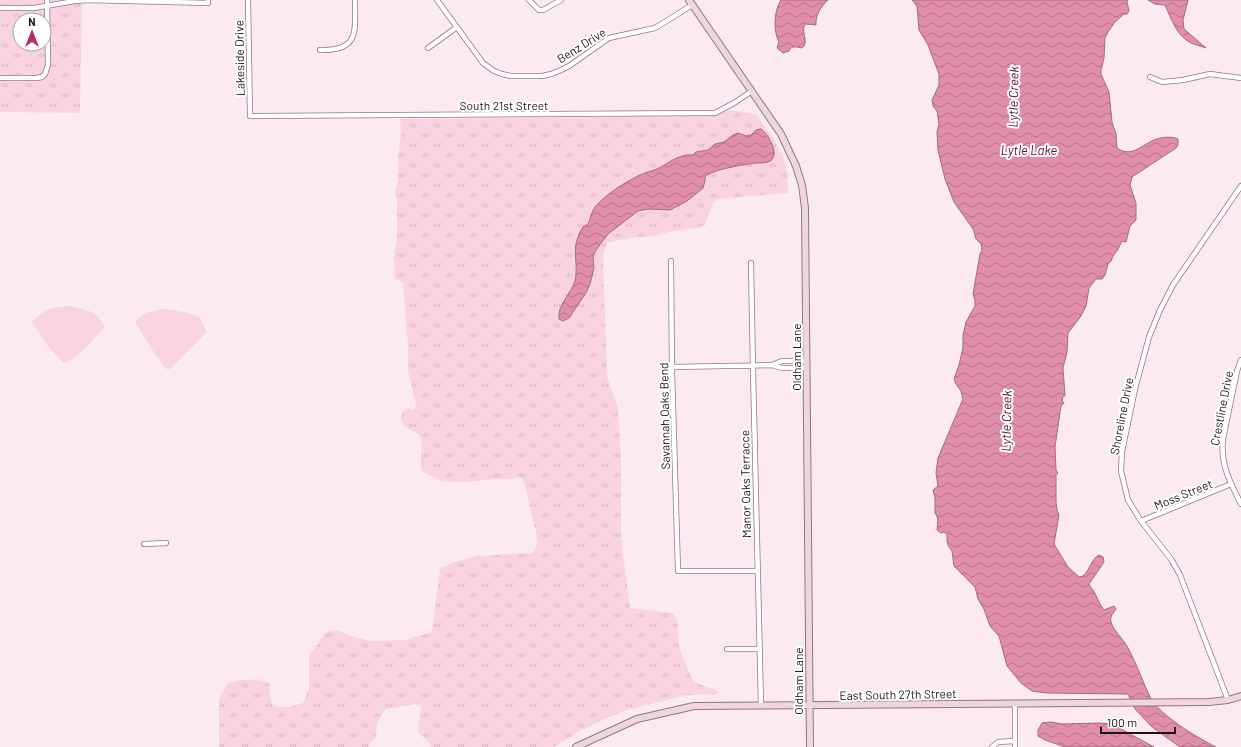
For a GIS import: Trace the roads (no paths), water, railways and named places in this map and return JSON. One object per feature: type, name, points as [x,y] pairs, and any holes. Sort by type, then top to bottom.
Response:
[{"type":"main road","name":"Oldham Lane","points":[[690,2],[781,134],[796,166],[802,185],[805,208],[810,747]]},
{"type":"main road","name":"East South 27th Street","points":[[576,747],[637,719],[694,706],[1164,703],[1209,702],[1228,700],[1241,696]]},
{"type":"street","points":[[0,78],[37,78],[42,77],[45,74],[48,65],[47,0]]},
{"type":"street","points":[[0,8],[47,7],[75,1],[118,0],[208,3],[208,0]]},
{"type":"street","name":"Lakeside Drive","points":[[248,0],[250,116]]},
{"type":"street","points":[[320,50],[332,50],[348,44],[352,40],[355,27],[355,0]]},
{"type":"street","name":"Benz Drive","points":[[437,0],[483,62],[494,71],[512,76],[542,76],[551,74],[569,66],[609,38],[655,28],[690,2]]},
{"type":"street","points":[[528,0],[539,10],[543,10],[561,0]]},
{"type":"street","points":[[428,48],[457,27]]},
{"type":"street","points":[[1150,76],[1162,82],[1183,80],[1210,74],[1241,78]]},
{"type":"street","name":"South 21st Street","points":[[250,116],[715,113],[752,91]]},
{"type":"street","name":"Shoreline Drive","points":[[1228,700],[1180,575],[1170,559],[1141,521],[1128,500],[1121,471],[1122,452],[1132,405],[1149,337],[1160,310],[1173,286],[1241,186]]},
{"type":"street","points":[[1236,194],[1241,196]]},
{"type":"street","name":"Savannah Oaks Bend","points":[[671,261],[672,367],[678,570],[758,571]]},
{"type":"street","name":"Manor Oaks Terracce","points":[[751,263],[752,365],[761,705]]},
{"type":"street","name":"Crestline Drive","points":[[1241,360],[1237,371],[1222,439],[1225,469],[1241,504]]},
{"type":"street","points":[[672,367],[772,365],[782,361],[807,365]]},
{"type":"street","name":"Moss Street","points":[[1141,521],[1232,484]]},
{"type":"street","points":[[144,544],[166,543]]},
{"type":"street","points":[[728,649],[760,649]]},
{"type":"street","points":[[1015,703],[1015,747]]},
{"type":"street","points":[[992,747],[998,742],[1015,741]]},
{"type":"water","points":[[781,0],[828,0],[819,11],[816,18],[816,25],[806,24],[804,26],[804,46],[802,48],[793,47],[789,51],[783,53],[777,48],[779,42],[775,27],[777,9]]},
{"type":"water","name":"Lytle Lake","points":[[912,0],[1128,0],[1129,11],[1115,22],[1105,38],[1104,58],[1101,70],[1101,74],[1109,92],[1112,122],[1116,134],[1117,148],[1122,151],[1130,152],[1160,138],[1167,137],[1178,139],[1178,145],[1176,148],[1132,177],[1130,185],[1136,203],[1136,220],[1130,226],[1126,242],[1122,241],[1108,264],[1105,275],[1102,279],[1096,279],[1089,288],[1086,306],[1081,316],[1068,333],[1067,352],[1063,368],[1065,396],[1063,396],[1062,401],[1064,403],[1061,406],[1055,447],[1056,470],[1058,473],[1056,475],[1056,502],[1059,515],[1054,544],[1068,567],[1079,577],[1085,574],[1096,557],[1099,555],[1103,557],[1104,562],[1089,584],[1104,610],[1114,606],[1116,609],[1111,617],[1112,624],[1116,632],[1127,646],[1150,697],[1155,704],[1170,718],[1199,738],[1216,747],[1180,747],[1152,727],[1135,709],[1128,694],[1046,693],[1032,691],[1021,683],[1007,666],[999,636],[990,626],[984,609],[978,599],[975,587],[954,566],[952,551],[947,541],[947,534],[944,532],[941,533],[937,530],[938,521],[935,513],[935,498],[933,490],[938,486],[936,473],[938,458],[963,399],[961,391],[954,379],[963,348],[963,335],[966,322],[975,306],[973,294],[982,250],[981,244],[976,239],[973,229],[954,202],[945,179],[938,150],[937,132],[939,124],[937,111],[933,106],[932,100],[939,85],[939,74],[928,45],[919,30],[917,6]]},
{"type":"water","points":[[1148,0],[1188,0],[1183,20],[1184,29],[1206,48],[1191,43],[1182,36],[1175,27],[1165,5],[1155,4]]},
{"type":"water","points":[[761,129],[767,135],[773,147],[774,153],[772,160],[728,168],[709,174],[705,177],[703,188],[687,201],[670,210],[648,209],[638,211],[608,234],[596,250],[593,256],[594,268],[586,293],[569,318],[563,321],[559,319],[562,304],[575,281],[576,244],[578,237],[583,227],[588,224],[594,209],[600,202],[625,183],[646,172],[657,169],[678,157],[693,155],[696,152],[708,150],[715,144],[724,142],[738,133],[746,136],[751,135],[756,130]]},
{"type":"water","points":[[1051,722],[1062,724],[1112,724],[1154,747],[1065,747],[1038,736],[1038,730],[1042,723]]},
{"type":"water label","name":"Lytle Creek","points":[[1013,97]]},
{"type":"water label","name":"Lytle Creek","points":[[1006,421]]}]
